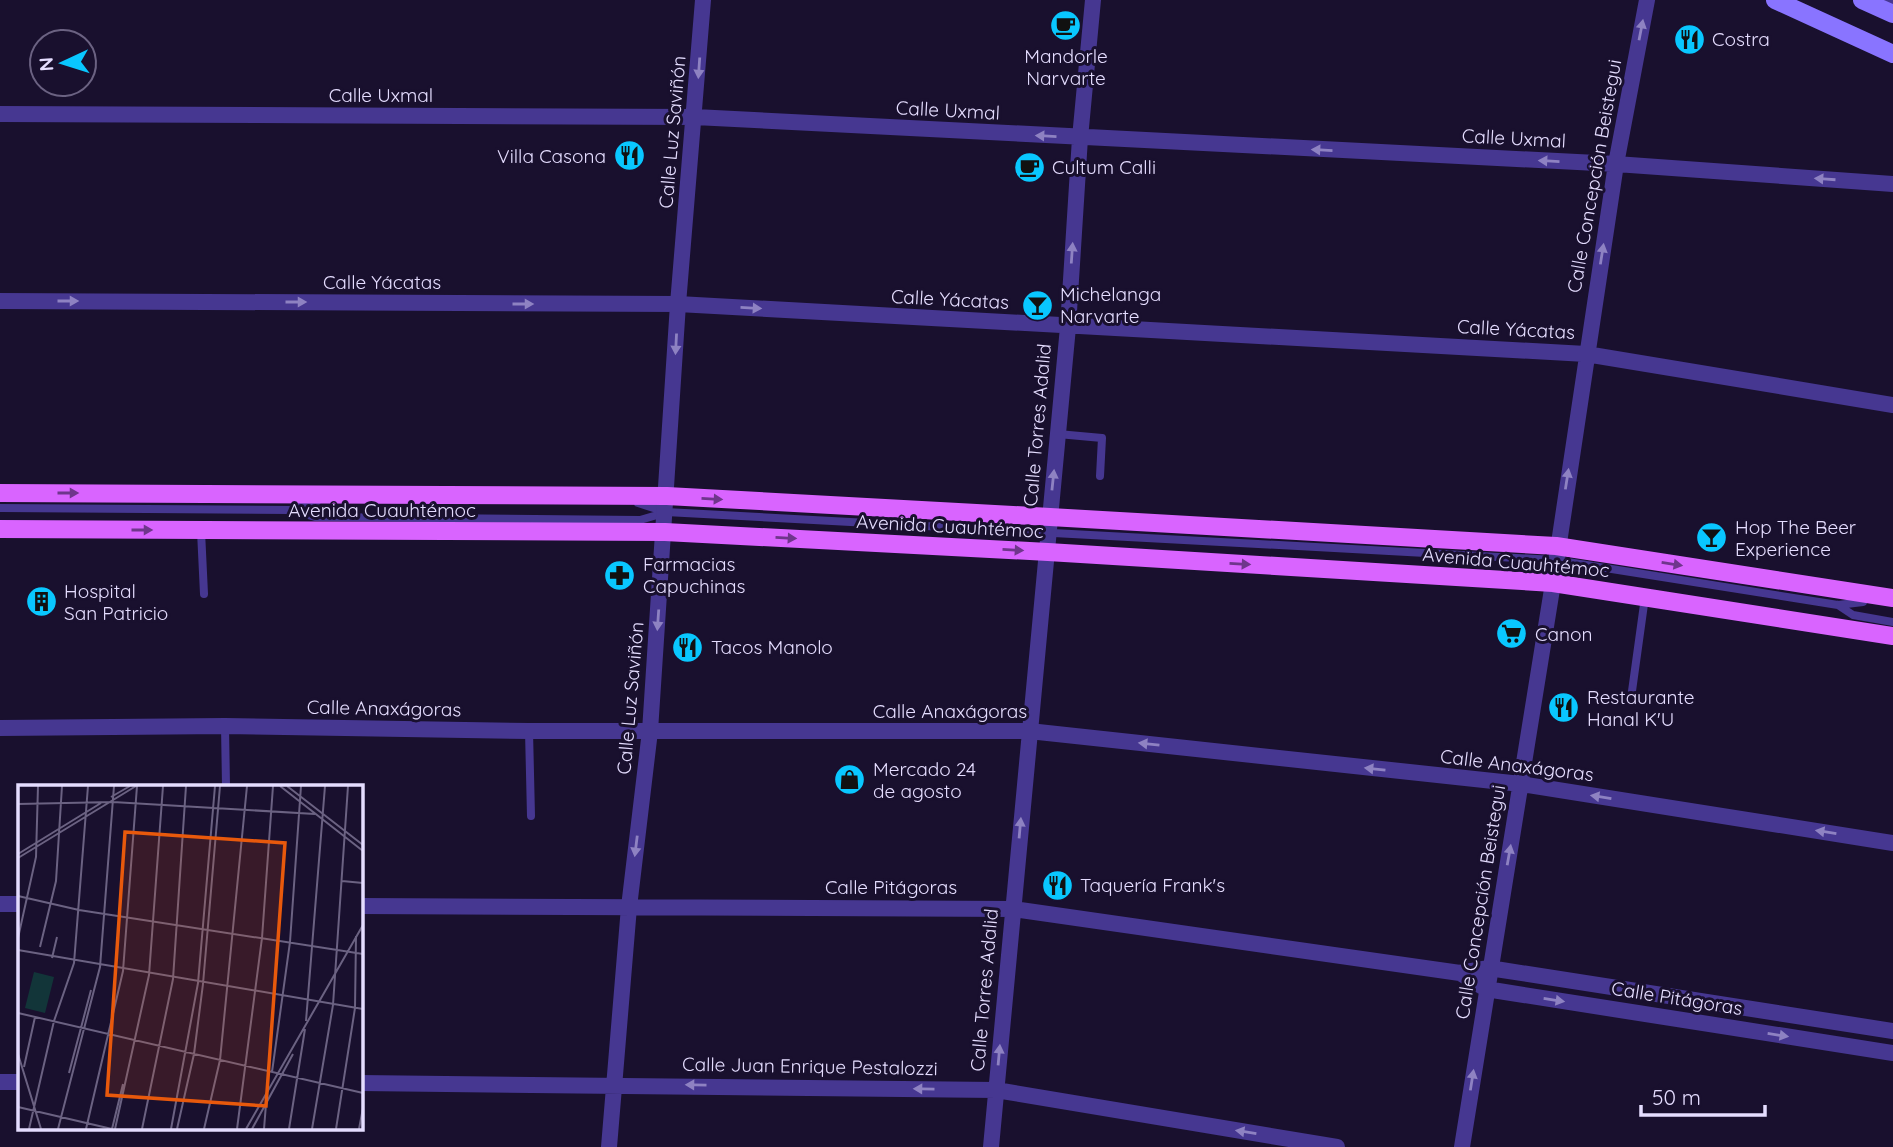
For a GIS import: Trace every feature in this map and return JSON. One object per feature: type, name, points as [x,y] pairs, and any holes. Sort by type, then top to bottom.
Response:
[{"type":"main road","points":[[1774,0],[1893,54]]},
{"type":"main road","points":[[1867,2],[1893,14]]},
{"type":"main road","name":"Avenida Cuauhtémoc","points":[[0,493],[666,504],[1049,524],[1556,553],[1893,598]]},
{"type":"main road","name":"Avenida Cuauhtémoc","points":[[0,529],[665,531],[1048,552],[1553,583],[1893,636]]},
{"type":"street","name":"Calle Luz Saviñón","points":[[609,1147],[629,907],[650,731],[678,304],[703,0]]},
{"type":"street","name":"Calle Torres Adalid","points":[[991,1147],[1048,552],[1093,0]]},
{"type":"street","name":"Calle Concepción Beistegui","points":[[1462,1147],[1553,583],[1616,164],[1647,0]]},
{"type":"street","points":[[1867,2],[1893,2]]},
{"type":"street","name":"Calle Uxmal","points":[[0,114],[695,117],[1616,164],[1893,184]]},
{"type":"street","name":"Calle Yácatas","points":[[0,301],[678,304],[1586,354],[1893,405]]},
{"type":"street","name":"Calle Anaxágoras","points":[[0,728],[225,726],[528,731],[1029,731],[1521,784],[1893,843]]},
{"type":"street","points":[[0,904],[18,904]]},
{"type":"street","name":"Calle Pitágoras","points":[[362,906],[1013,909],[1460,973],[1489,968],[1893,1031]]},
{"type":"street","name":"Calle Pitágoras","points":[[1460,973],[1486,989],[1893,1053]]},
{"type":"street","points":[[1804,1039],[1808,1017]]},
{"type":"street","points":[[0,1082],[18,1083]]},
{"type":"street","name":"Calle Juan Enrique Pestalozzi","points":[[362,1083],[996,1090],[1337,1147]]},
{"type":"lane","points":[[1058,434],[1102,438],[1100,476]]},
{"type":"lane","points":[[290,510],[315,501],[666,504]]},
{"type":"lane","points":[[0,508],[290,510],[315,517],[640,520],[666,504]]},
{"type":"lane","points":[[201,530],[204,594]]},
{"type":"lane","points":[[1556,553],[1838,605],[1853,615],[1893,622]]},
{"type":"lane","points":[[1632,691],[1645,596]]},
{"type":"lane","points":[[1838,605],[1856,600],[1893,606]]},
{"type":"lane","points":[[225,726],[226,785]]},
{"type":"lane","points":[[528,731],[531,816]]},
{"type":"place","name":"Mandorle Narvarte","points":[[1066,25]]},
{"type":"place","name":"Costra","points":[[1689,39]]},
{"type":"place","name":"Villa Casona","points":[[629,156]]},
{"type":"place","name":"Cultum Calli","points":[[1029,167]]},
{"type":"place","name":"Michelanga Narvarte","points":[[1037,305]]},
{"type":"place","name":"Hop The Beer Experience","points":[[1712,538]]},
{"type":"place","name":"Farmacias Capuchinas","points":[[620,575]]},
{"type":"place","name":"Hospital San Patricio","points":[[41,602]]},
{"type":"place","name":"Canon","points":[[1512,634]]},
{"type":"place","name":"Tacos Manolo","points":[[688,647]]},
{"type":"place","name":"Restaurante Hanal K'U","points":[[1564,708]]},
{"type":"place","name":"Mercado 24 de agosto","points":[[850,780]]},
{"type":"place","name":"Taquería Frank's","points":[[1057,885]]}]
